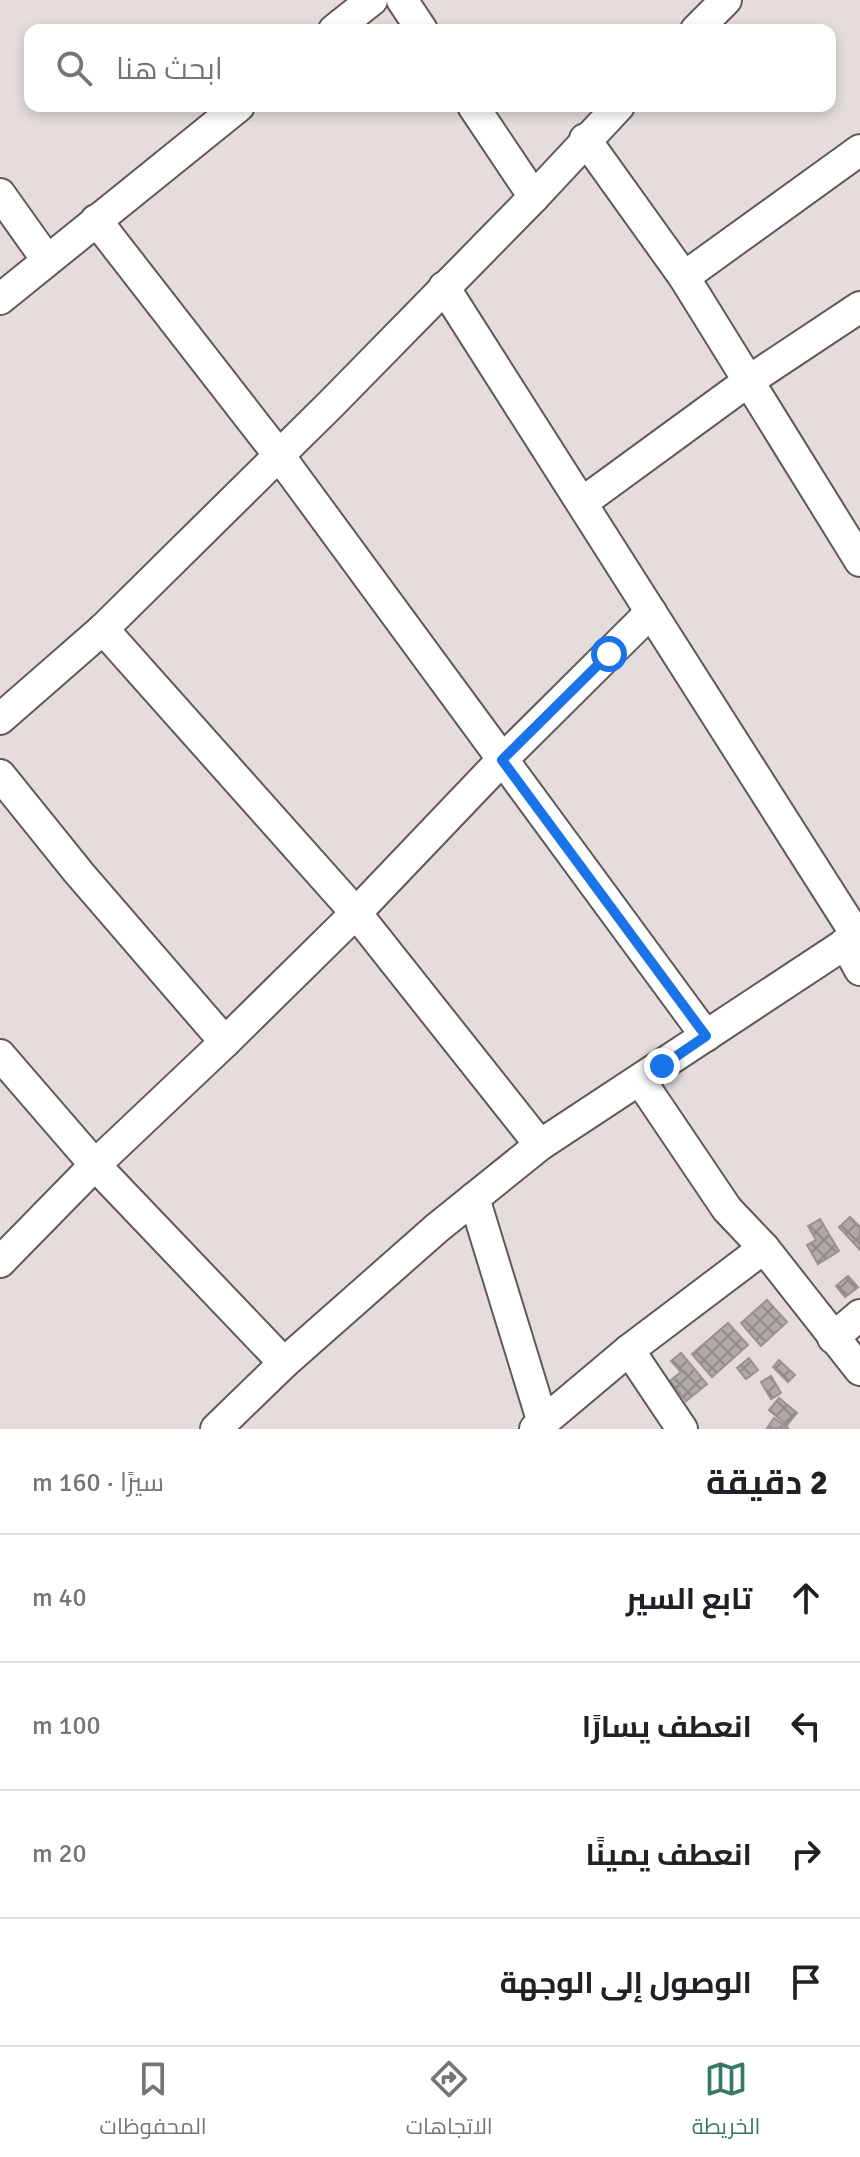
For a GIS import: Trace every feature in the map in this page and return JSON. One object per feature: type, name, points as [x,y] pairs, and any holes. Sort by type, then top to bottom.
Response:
[{"type":"street","points":[[342,24],[372,0]]},
{"type":"street","points":[[402,0],[418,24]]},
{"type":"street","points":[[702,24],[726,0]]},
{"type":"street","points":[[0,299],[231,112]]},
{"type":"street","points":[[477,112],[534,197]]},
{"type":"street","points":[[0,719],[103,629],[534,197],[613,112]]},
{"type":"street","points":[[585,139],[684,277],[858,553]]},
{"type":"street","points":[[684,277],[860,150]]},
{"type":"street","points":[[0,194],[47,260]]},
{"type":"street","points":[[96,220],[278,454],[706,1036]]},
{"type":"street","points":[[444,287],[583,502],[854,938],[860,970]]},
{"type":"street","points":[[583,502],[750,380],[860,307]]},
{"type":"street","points":[[0,1262],[95,1165],[356,913],[502,760],[651,612]]},
{"type":"street","points":[[103,629],[356,913],[540,1145]]},
{"type":"street","points":[[0,775],[79,873],[225,1042]]},
{"type":"street","points":[[216,1429],[284,1363],[437,1228],[540,1145],[854,938]]},
{"type":"street","points":[[0,1055],[95,1165],[284,1363]]},
{"type":"street","points":[[640,1080],[727,1209],[764,1248],[860,1370]]},
{"type":"street","points":[[474,1198],[539,1426],[629,1350],[764,1248]]},
{"type":"street","points":[[833,1338],[860,1315]]},
{"type":"street","points":[[629,1350],[682,1429]]},
{"type":"building","points":[[850,1217],[860,1227],[860,1250],[839,1227]]},
{"type":"building","points":[[820,1219],[839,1251],[818,1264],[807,1245],[816,1240],[808,1226]]},
{"type":"building","points":[[848,1276],[858,1287],[845,1297],[836,1286]]},
{"type":"building","points":[[767,1300],[787,1322],[761,1346],[741,1323]]},
{"type":"building","points":[[728,1323],[748,1345],[712,1377],[692,1354]]},
{"type":"building","points":[[681,1353],[707,1384],[686,1401],[670,1381],[681,1372],[671,1361]]},
{"type":"building","points":[[749,1358],[758,1370],[746,1379],[737,1368]]},
{"type":"building","points":[[779,1360],[795,1375],[788,1382],[773,1367]]},
{"type":"building","points":[[771,1376],[781,1393],[771,1399],[761,1382]]},
{"type":"building","points":[[779,1398],[797,1413],[787,1425],[769,1410]]},
{"type":"building","points":[[774,1418],[788,1428],[767,1428]]},
{"type":"route","points":[[609,654],[502,760],[706,1036],[662,1066]]}]
